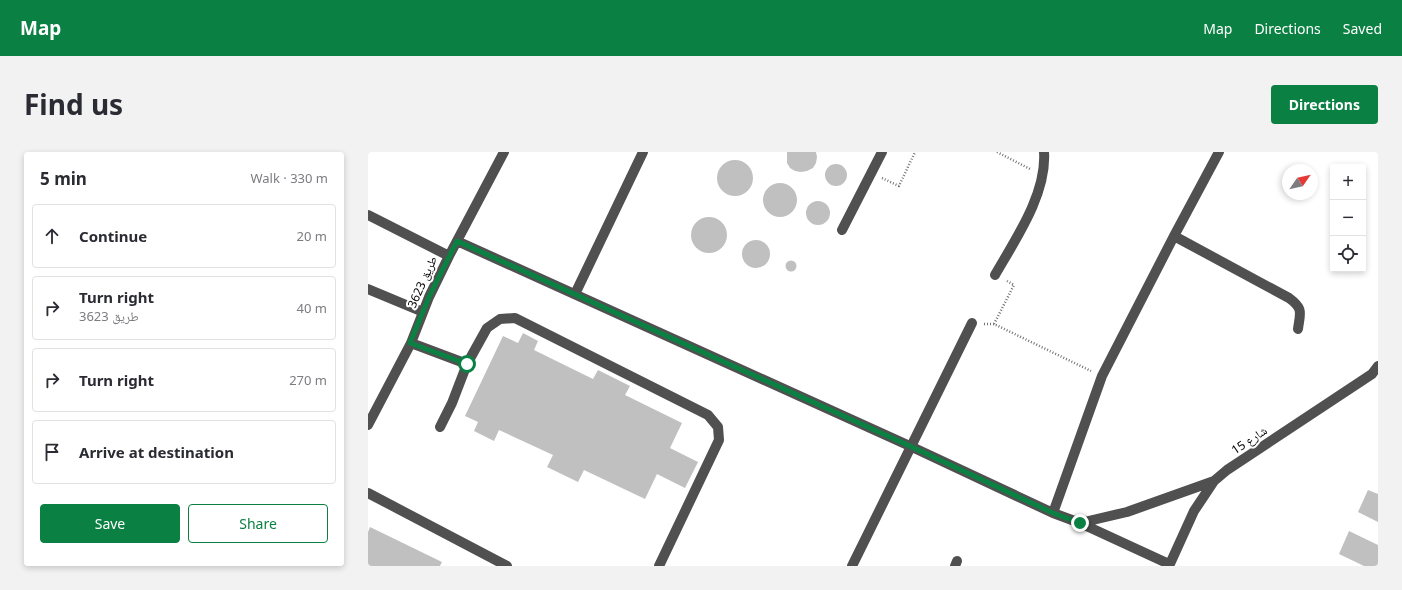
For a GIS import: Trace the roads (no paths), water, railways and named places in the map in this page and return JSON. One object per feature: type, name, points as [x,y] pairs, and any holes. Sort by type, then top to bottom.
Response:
[{"type":"street","name":"طريق 3623","points":[[368,426],[410,343],[449,256],[504,152]]},
{"type":"street","points":[[575,294],[643,152]]},
{"type":"street","points":[[842,230],[882,152]]},
{"type":"street","points":[[995,276],[1032,209],[1043,175],[1044,152]]},
{"type":"street","points":[[1053,513],[1102,376],[1219,152]]},
{"type":"street","points":[[368,215],[449,256]]},
{"type":"street","points":[[1174,236],[1297,304],[1300,311],[1298,329]]},
{"type":"street","points":[[457,241],[912,447],[1053,513],[1080,523],[1169,565]]},
{"type":"street","points":[[368,289],[423,312]]},
{"type":"street","points":[[440,427],[452,403],[467,364],[487,328],[500,319],[515,318],[708,415],[718,427],[719,440],[659,566]]},
{"type":"street","points":[[852,566],[972,323]]},
{"type":"street","points":[[410,343],[467,364]]},
{"type":"street","name":"شارع 15","points":[[1169,565],[1194,511],[1214,482],[1227,470],[1372,374],[1378,366]]},
{"type":"street","points":[[1080,523],[1127,512],[1214,482]]},
{"type":"street","points":[[368,493],[496,564],[507,566]]}]
